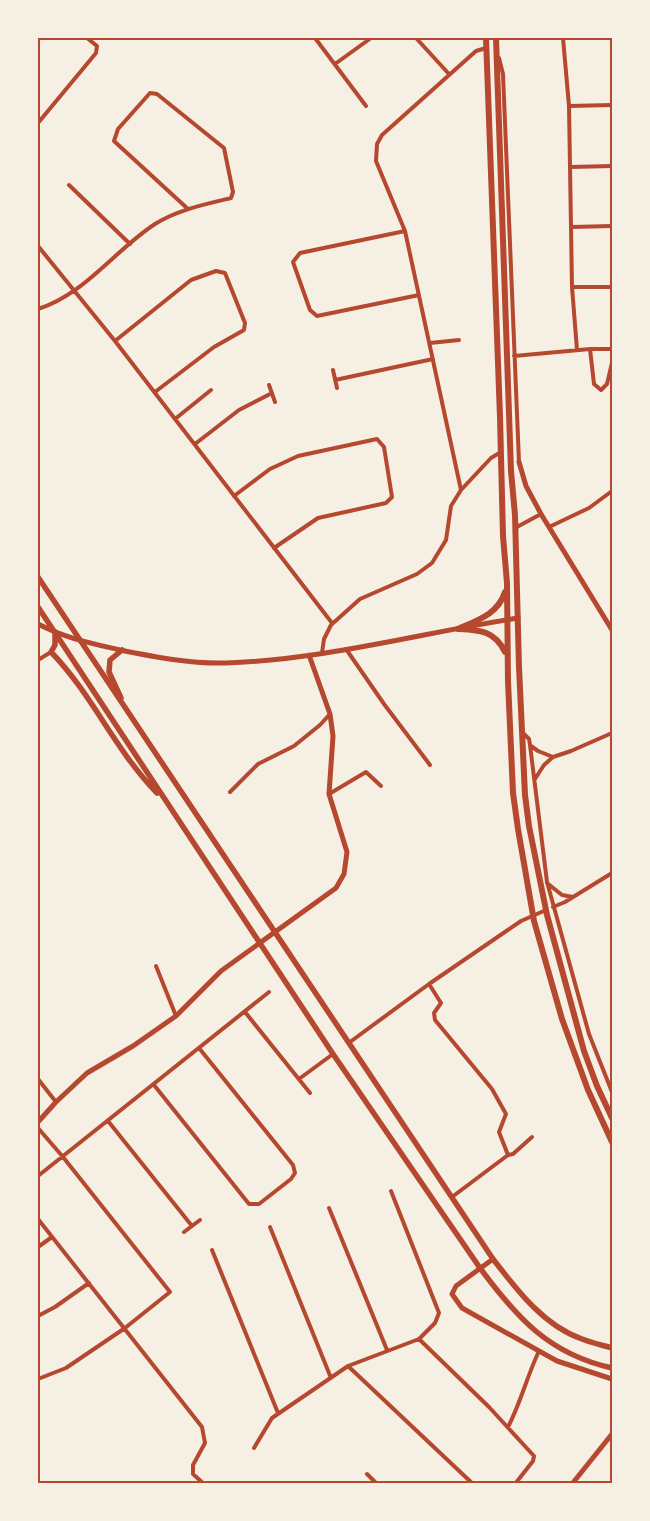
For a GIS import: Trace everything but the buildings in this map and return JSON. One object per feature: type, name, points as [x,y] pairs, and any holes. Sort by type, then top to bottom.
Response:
[{"type":"main road","points":[[486,38],[503,536],[507,584],[507,656],[514,793],[518,829],[533,916],[562,1019],[588,1090],[612,1142]]},
{"type":"main road","points":[[496,38],[510,471],[515,528],[525,795],[537,866],[550,909],[584,1051],[597,1086],[612,1118]]},
{"type":"main road","points":[[38,577],[493,1259],[515,1288],[550,1321],[581,1339],[612,1348]]},
{"type":"main road","points":[[458,629],[494,611],[503,598],[507,584]]},
{"type":"main road","points":[[38,607],[333,1054],[503,1300],[527,1324],[562,1350],[584,1360],[612,1368]]},
{"type":"main road","points":[[458,629],[481,630],[493,636],[502,644],[507,656]]},
{"type":"main road","points":[[55,632],[55,645],[50,652],[74,678],[130,761],[145,780],[166,801]]},
{"type":"main road","points":[[122,650],[110,660],[108,668],[127,711]]},
{"type":"street","points":[[38,123],[96,53],[97,46],[87,38]]},
{"type":"street","points":[[315,38],[366,106]]},
{"type":"street","points":[[335,64],[371,38]]},
{"type":"street","points":[[416,38],[449,74]]},
{"type":"street","points":[[563,38],[569,106],[572,287],[577,350]]},
{"type":"street","points":[[461,490],[405,230],[376,161],[377,144],[382,135],[476,50],[487,48]]},
{"type":"street","points":[[496,48],[504,74],[519,462],[526,486],[541,514],[612,630]]},
{"type":"street","points":[[38,309],[53,304],[74,291],[155,224],[188,209],[231,198],[233,192],[224,148],[157,94],[150,93],[118,129],[114,141],[188,209]]},
{"type":"street","points":[[569,106],[612,105]]},
{"type":"street","points":[[570,167],[612,166]]},
{"type":"street","points":[[69,185],[130,244]]},
{"type":"street","points":[[571,227],[612,226]]},
{"type":"street","points":[[405,230],[300,253],[293,262],[310,310],[317,316],[419,295]]},
{"type":"street","points":[[38,246],[155,392],[332,623]]},
{"type":"street","points":[[115,341],[192,280],[216,271],[226,273],[245,323],[244,330],[214,347],[155,392]]},
{"type":"street","points":[[572,287],[612,287]]},
{"type":"street","points":[[430,343],[459,340]]},
{"type":"street","points":[[514,356],[590,349],[612,349]]},
{"type":"street","points":[[590,349],[594,384],[601,390],[607,384],[612,364]]},
{"type":"street","points":[[335,380],[433,358]]},
{"type":"street","points":[[333,370],[337,388]]},
{"type":"street","points":[[269,385],[275,402]]},
{"type":"street","points":[[175,418],[211,390]]},
{"type":"street","points":[[195,444],[239,410],[272,393]]},
{"type":"street","points":[[234,496],[270,469],[298,456],[377,439],[384,447],[392,497],[386,503],[318,518],[274,548]]},
{"type":"street","points":[[322,653],[324,640],[332,623],[360,599],[417,574],[432,563],[446,540],[451,506],[461,490],[491,458],[501,452]]},
{"type":"street","points":[[549,526],[589,508],[612,491]]},
{"type":"street","points":[[515,528],[541,514]]},
{"type":"street","points":[[38,624],[80,642],[166,659],[225,663],[309,656],[518,618]]},
{"type":"street","points":[[346,650],[430,765]]},
{"type":"street","points":[[38,660],[50,652]]},
{"type":"street","points":[[38,1122],[87,1073],[133,1046],[176,1016],[221,970],[336,888],[344,874],[347,852],[328,794],[333,736],[330,714],[309,656]]},
{"type":"street","points":[[230,792],[258,764],[284,752],[301,741],[330,714]]},
{"type":"street","points":[[522,732],[529,739],[530,745],[550,909],[589,1034],[612,1092]]},
{"type":"street","points":[[535,779],[544,765],[553,757],[612,733]]},
{"type":"street","points":[[530,745],[538,751],[553,757]]},
{"type":"street","points":[[328,794],[366,772],[381,786]]},
{"type":"street","points":[[350,1042],[429,984],[521,921],[550,909],[612,874]]},
{"type":"street","points":[[547,882],[555,891],[562,895],[573,897]]},
{"type":"street","points":[[156,966],[176,1016]]},
{"type":"street","points":[[429,984],[441,1003],[434,1013],[435,1020],[492,1089],[506,1114],[500,1132],[508,1155]]},
{"type":"street","points":[[38,1176],[269,992]]},
{"type":"street","points":[[245,1012],[310,1093]]},
{"type":"street","points":[[154,1085],[249,1204],[259,1204],[290,1179],[294,1172],[292,1165],[199,1048]]},
{"type":"street","points":[[298,1079],[333,1054]]},
{"type":"street","points":[[38,1080],[56,1102]]},
{"type":"street","points":[[108,1121],[192,1226]]},
{"type":"street","points":[[38,1128],[170,1292],[125,1328],[66,1368],[38,1379]]},
{"type":"street","points":[[452,1197],[508,1155],[513,1154],[532,1137]]},
{"type":"street","points":[[254,1448],[272,1418],[278,1413],[348,1366],[419,1339],[436,1323],[439,1313],[391,1191]]},
{"type":"street","points":[[330,1208],[387,1350]]},
{"type":"street","points":[[38,1219],[202,1426],[205,1444],[193,1465],[194,1474],[204,1484]]},
{"type":"street","points":[[184,1232],[200,1220]]},
{"type":"street","points":[[270,1227],[331,1378]]},
{"type":"street","points":[[38,1247],[52,1237]]},
{"type":"street","points":[[212,1250],[278,1413]]},
{"type":"street","points":[[493,1259],[456,1286],[452,1294],[462,1308],[557,1361],[612,1379]]},
{"type":"street","points":[[38,1316],[55,1307],[89,1283]]},
{"type":"street","points":[[419,1339],[508,1427],[534,1456],[533,1461],[515,1484]]},
{"type":"street","points":[[508,1427],[539,1351]]},
{"type":"street","points":[[348,1366],[473,1484]]},
{"type":"street","points":[[572,1484],[612,1434]]},
{"type":"street","points":[[367,1474],[377,1484]]}]
